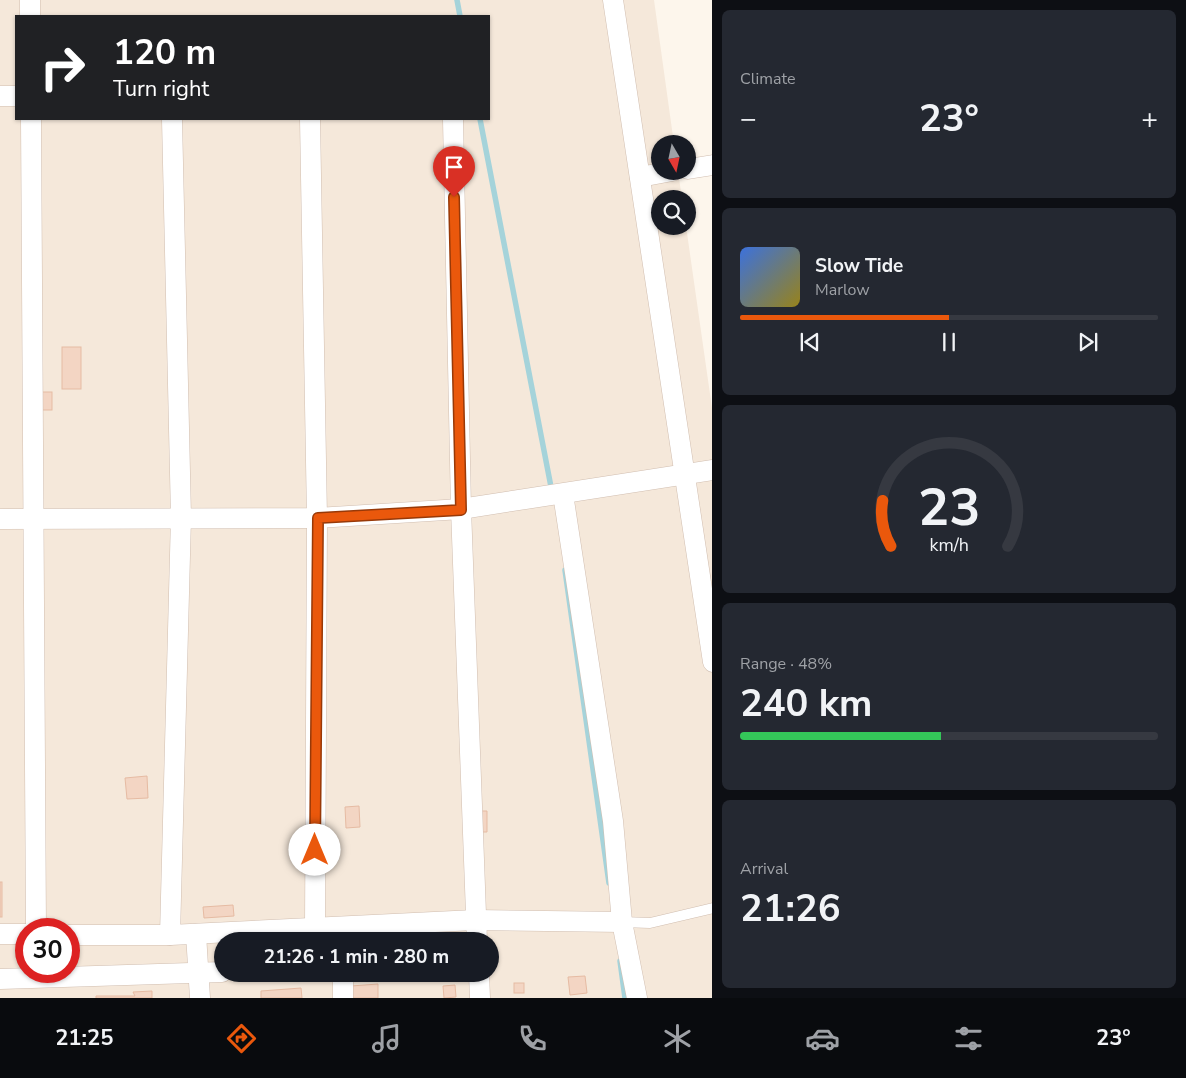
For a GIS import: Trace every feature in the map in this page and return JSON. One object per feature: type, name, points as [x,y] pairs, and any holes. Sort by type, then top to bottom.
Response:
[{"type":"street","points":[[30,0],[30,15]]},
{"type":"street","points":[[613,0],[712,662]]},
{"type":"street","points":[[0,96],[15,96]]},
{"type":"street","points":[[31,120],[36,918]]},
{"type":"street","points":[[170,935],[181,517],[172,120]]},
{"type":"street","points":[[310,120],[318,518],[315,928]]},
{"type":"street","points":[[453,120],[461,510],[476,932]]},
{"type":"street","points":[[696,168],[712,165]]},
{"type":"street","points":[[640,177],[651,175]]},
{"type":"street","points":[[0,519],[318,518],[461,510],[712,470]]},
{"type":"street","points":[[563,494],[613,821],[622,922],[637,998]]},
{"type":"street","points":[[359,932],[474,920],[622,922]]},
{"type":"street","points":[[80,934],[170,935],[315,928],[332,932]]},
{"type":"street","points":[[0,934],[15,934]]},
{"type":"street","points":[[196,934],[200,998]]},
{"type":"street","points":[[0,980],[214,972]]},
{"type":"street","points":[[343,982],[343,998]]},
{"type":"street","points":[[479,982],[480,998]]},
{"type":"lane","points":[[622,922],[650,923],[712,908]]},
{"type":"shaded area","points":[[0,0],[654,0],[673,135],[651,135],[651,180],[679,180],[681,190],[651,190],[651,235],[687,235],[712,408],[712,998],[0,998]]},
{"type":"building","points":[[62,347],[81,347],[81,389],[62,389]]},
{"type":"building","points":[[39,392],[52,392],[52,410],[39,410]]},
{"type":"building","points":[[147,776],[148,798],[127,799],[125,778]]},
{"type":"building","points":[[359,806],[360,827],[346,828],[345,807]]},
{"type":"building","points":[[474,811],[487,811],[487,832],[473,832]]},
{"type":"building","points":[[0,882],[2,882],[2,917],[0,917]]},
{"type":"building","points":[[233,905],[234,916],[204,918],[203,907]]},
{"type":"building","points":[[585,976],[587,993],[570,995],[568,977]]},
{"type":"building","points":[[514,983],[524,983],[524,993],[514,993]]},
{"type":"building","points":[[378,984],[378,998],[351,998],[351,986]]},
{"type":"building","points":[[455,985],[456,997],[444,998],[443,986]]},
{"type":"building","points":[[301,988],[302,998],[261,998],[261,991]]},
{"type":"building","points":[[152,991],[152,998],[96,998],[96,996],[135,996],[133,992]]},
{"type":"waterway","points":[[457,0],[460,15]]},
{"type":"waterway","points":[[480,120],[552,492]]},
{"type":"waterway","points":[[565,570],[609,883]]},
{"type":"waterway","points":[[620,961],[625,998]]},
{"type":"route","points":[[315,850],[318,518],[461,510],[454,197]]}]
